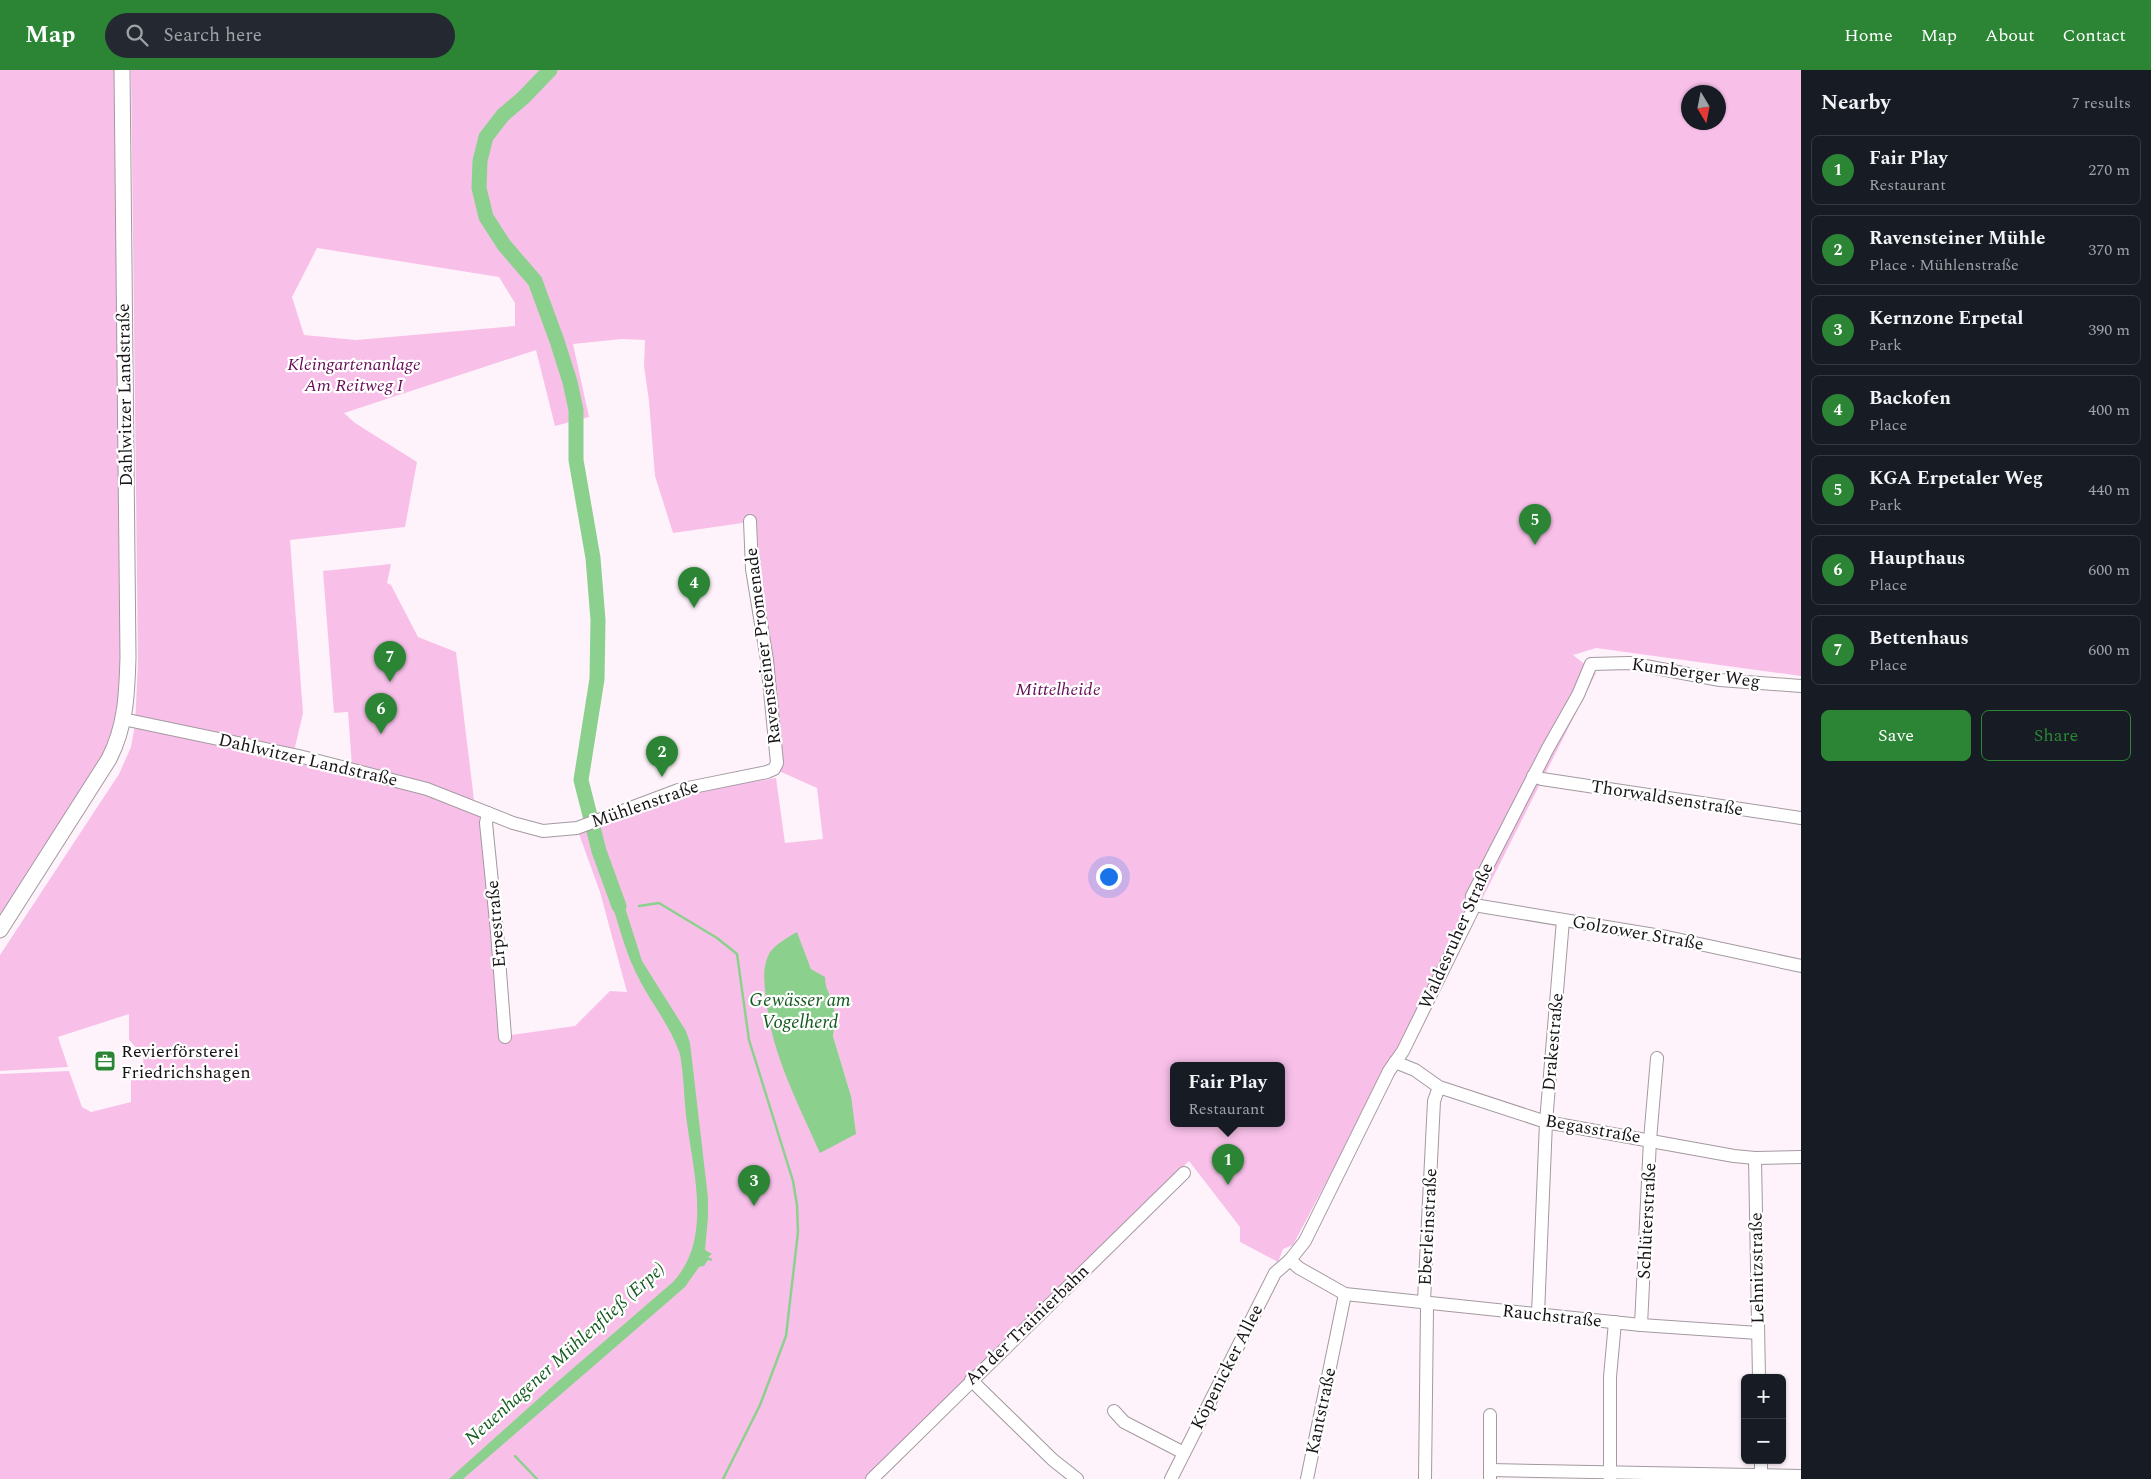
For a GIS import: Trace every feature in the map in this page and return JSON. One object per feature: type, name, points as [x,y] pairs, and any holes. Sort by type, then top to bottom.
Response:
[{"type":"main road","name":"Dahlwitzer Landstraße","points":[[0,930],[109,759],[117,742],[123,719],[128,684],[122,70]]},
{"type":"street","name":"Ravensteiner Promenade","points":[[750,521],[752,569],[767,660],[777,763],[774,769]]},
{"type":"street","name":"Kumberger Weg","points":[[1591,664],[1629,663],[1720,680],[1801,686]]},
{"type":"street","name":"Waldesruher Straße","points":[[1290,1260],[1305,1241],[1395,1062],[1403,1051],[1474,905],[1472,896],[1570,711],[1591,664]]},
{"type":"street","name":"Dahlwitzer Landstraße","points":[[123,719],[299,756],[427,788],[488,813]]},
{"type":"street","name":"Mühlenstraße","points":[[488,813],[532,830],[558,830],[581,826],[678,790],[774,769]]},
{"type":"street","name":"Thorwaldsenstraße","points":[[1534,776],[1542,779],[1801,818]]},
{"type":"street","name":"Erpestraße","points":[[488,813],[486,823],[499,949],[505,1036]]},
{"type":"street","name":"Golzower Straße","points":[[1474,905],[1668,937],[1801,966]]},
{"type":"street","name":"Drakestraße","points":[[1538,1314],[1546,1122],[1563,920]]},
{"type":"street","name":"Schlüterstraße","points":[[1641,1325],[1650,1140],[1657,1058]]},
{"type":"street","name":"Begasstraße","points":[[1395,1062],[1415,1070],[1438,1087],[1546,1122],[1755,1158],[1801,1157]]},
{"type":"street","name":"Eberleinstraße","points":[[1425,1479],[1427,1308],[1424,1302],[1434,1102],[1438,1087]]},
{"type":"street","name":"Lehnitzstraße","points":[[1755,1158],[1759,1374]]},
{"type":"street","name":"An der Trainierbahn","points":[[872,1479],[1184,1173]]},
{"type":"street","name":"Rauchstraße","points":[[1290,1260],[1299,1268],[1345,1294],[1641,1325],[1758,1333]]},
{"type":"street","name":"Köpenicker Allee","points":[[1171,1479],[1275,1273],[1290,1260]]},
{"type":"street","name":"Kantstraße","points":[[1307,1479],[1345,1294]]},
{"type":"street","points":[[1610,1475],[1610,1377],[1615,1322]]},
{"type":"street","points":[[971,1380],[1054,1460],[1077,1479]]},
{"type":"street","points":[[1114,1411],[1124,1422],[1184,1454]]},
{"type":"street","points":[[1490,1415],[1490,1474],[1535,1469],[1610,1475],[1801,1476]]},
{"type":"street","points":[[1761,1464],[1761,1477]]},
{"type":"green space","points":[[0,70],[118,70],[122,708],[106,754],[0,922]]},
{"type":"green space","points":[[131,70],[1801,70],[1801,676],[1596,648],[1573,655],[1596,673],[1472,919],[1442,963],[1293,1245],[1283,1249],[1278,1262],[1240,1242],[1240,1227],[1189,1161],[868,1479],[0,1479],[0,1074],[69,1071],[82,1107],[91,1112],[131,1102],[131,1074],[144,1073],[143,1055],[129,1040],[129,1014],[58,1037],[68,1067],[0,1071],[0,955],[119,774],[131,747],[135,725],[138,661]],"holes":[[[317,248],[499,277],[515,303],[515,326],[356,340],[304,335],[292,297]],[[622,339],[645,340],[644,366],[655,476],[673,533],[756,521],[779,771],[817,788],[823,839],[785,843],[776,778],[693,792],[579,834],[600,892],[627,992],[610,991],[575,1026],[504,1036],[486,818],[430,796],[292,760],[303,713],[290,540],[405,527],[417,462],[355,423],[344,413],[536,350],[555,426],[589,417],[573,344]],[[797,933],[811,969],[824,977],[826,988],[832,1000],[834,1008],[833,1036],[851,1096],[772,1030],[768,1017],[765,990]]]},
{"type":"green space","points":[[391,564],[387,583],[391,585],[418,637],[456,652],[474,800],[352,766],[348,712],[334,713],[323,571]]},
{"type":"water","points":[[614,887],[621,895],[642,961],[686,1031],[690,1043],[708,1198],[705,1250],[712,1254],[708,1257],[712,1261],[708,1260],[704,1266],[699,1267],[685,1287],[463,1479],[449,1479],[673,1282],[685,1265],[693,1247],[696,1227],[696,1185],[680,1054],[676,1043],[641,984],[631,963],[607,889]]},
{"type":"water","name":"Gewässer am Vogelherd","points":[[797,932],[811,969],[825,977],[833,1004],[835,1018],[833,1036],[851,1096],[856,1134],[820,1153],[778,1054],[772,1033],[765,990],[766,960],[770,952]]},
{"type":"waterway","name":"Neuenhagener Mühlenfließ (Erpe)","points":[[550,70],[523,98],[503,115],[486,137],[480,161],[479,188],[486,217],[504,245],[535,281],[557,341],[570,382],[576,410],[576,460],[593,558],[598,620],[597,679],[581,780],[599,851],[619,906]]},
{"type":"waterway","points":[[639,906],[659,903],[717,938],[737,954],[749,1040],[793,1181],[797,1205],[798,1232],[786,1336],[760,1405],[723,1479]]},
{"type":"waterway","points":[[515,1456],[537,1479]]},
{"type":"place","name":"KGA Erpetaler Weg","points":[[1535,545]]},
{"type":"place","name":"Backofen","points":[[694,608]]},
{"type":"place","name":"Bettenhaus","points":[[390,682]]},
{"type":"place","name":"Haupthaus","points":[[381,734]]},
{"type":"place","name":"Ravensteiner Mühle","points":[[662,777]]},
{"type":"place","name":"Revierförsterei Friedrichshagen","points":[[105,1061]]},
{"type":"place","name":"Fair Play","points":[[1228,1185]]},
{"type":"place","name":"Kernzone Erpetal","points":[[754,1206]]},
{"type":"park label","name":"Kleingartenanlage Am Reitweg I","points":[[354,374]]},
{"type":"park label","name":"Mittelheide","points":[[1058,689]]}]
